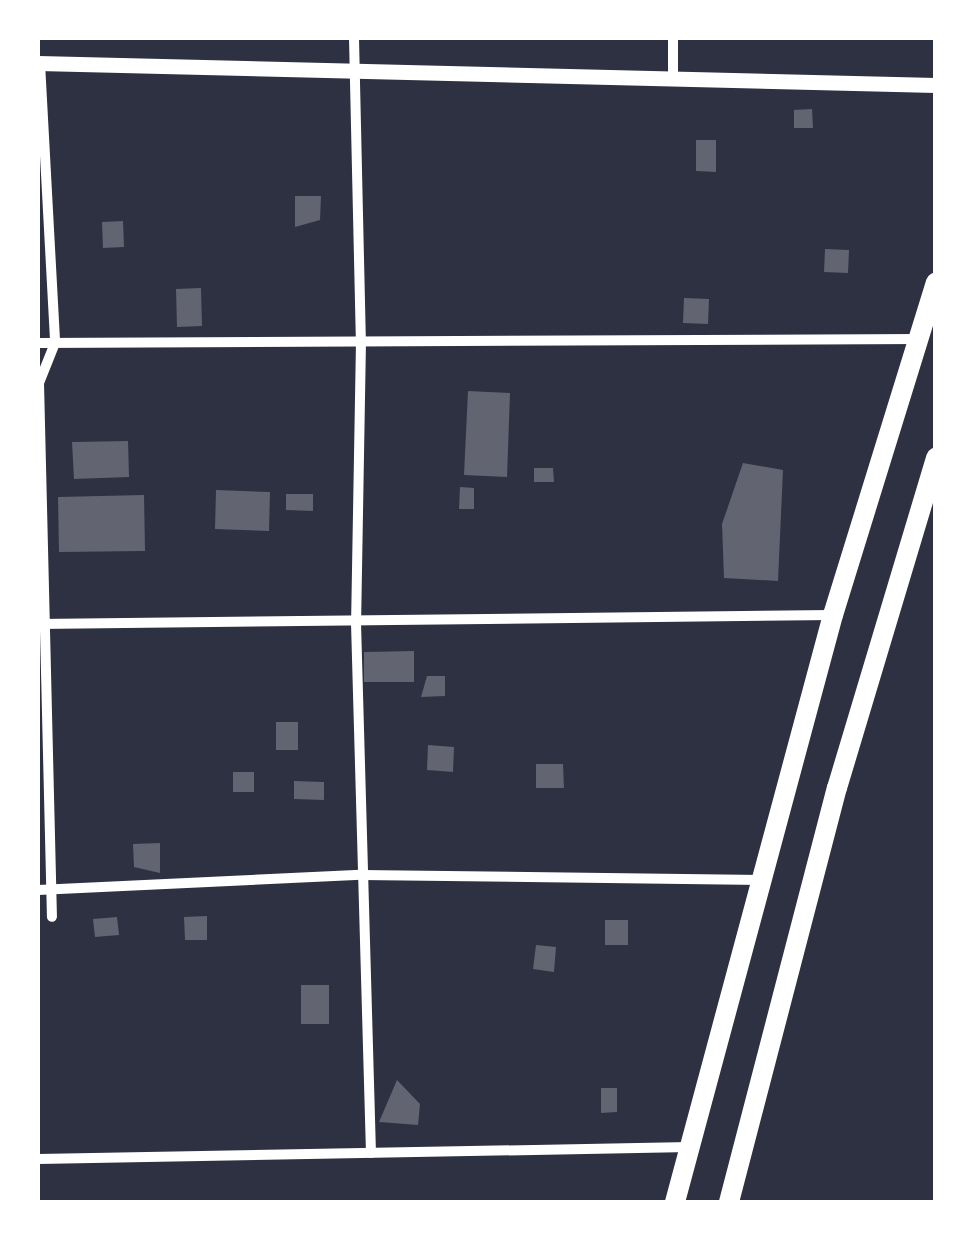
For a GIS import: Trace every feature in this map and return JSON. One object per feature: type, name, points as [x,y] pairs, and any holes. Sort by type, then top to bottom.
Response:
[{"type":"highway","points":[[675,1202],[834,615],[936,283]]},
{"type":"highway","points":[[729,1202],[837,788],[936,458]]},
{"type":"street","points":[[354,38],[362,341],[356,623],[371,1153]]},
{"type":"street","points":[[673,38],[673,76]]},
{"type":"street","points":[[52,916],[39,624],[38,383],[55,342],[39,63],[936,85]]},
{"type":"street","points":[[38,342],[921,339]]},
{"type":"street","points":[[39,624],[834,615]]},
{"type":"street","points":[[38,890],[361,875],[762,880]]},
{"type":"street","points":[[38,1160],[691,1147]]},
{"type":"building","points":[[812,109],[813,128],[794,128],[794,110]]},
{"type":"building","points":[[696,140],[716,140],[716,172],[696,171]]},
{"type":"building","points":[[295,196],[321,196],[320,220],[295,227]]},
{"type":"building","points":[[123,221],[124,247],[103,248],[102,222]]},
{"type":"building","points":[[825,249],[849,250],[848,273],[824,272]]},
{"type":"building","points":[[201,288],[202,326],[177,327],[176,289]]},
{"type":"building","points":[[684,298],[709,299],[708,324],[683,323]]},
{"type":"building","points":[[468,391],[510,393],[507,477],[464,475]]},
{"type":"building","points":[[128,441],[129,477],[74,479],[72,442]]},
{"type":"building","points":[[743,463],[783,470],[778,581],[724,578],[722,524]]},
{"type":"building","points":[[534,468],[553,468],[554,482],[534,482]]},
{"type":"building","points":[[460,487],[474,488],[474,509],[459,509]]},
{"type":"building","points":[[216,490],[270,492],[269,531],[215,529]]},
{"type":"building","points":[[286,494],[313,494],[313,511],[286,510]]},
{"type":"building","points":[[144,495],[145,551],[59,552],[58,497]]},
{"type":"building","points":[[414,651],[414,682],[364,682],[364,652]]},
{"type":"building","points":[[427,676],[445,676],[445,696],[421,697]]},
{"type":"building","points":[[276,722],[298,722],[298,750],[276,750]]},
{"type":"building","points":[[428,745],[454,747],[453,772],[427,770]]},
{"type":"building","points":[[536,764],[563,764],[564,788],[536,788]]},
{"type":"building","points":[[233,772],[254,772],[254,792],[233,792]]},
{"type":"building","points":[[294,781],[324,782],[324,800],[294,799]]},
{"type":"building","points":[[160,843],[160,873],[134,867],[133,844]]},
{"type":"building","points":[[207,916],[207,940],[185,940],[184,917]]},
{"type":"building","points":[[117,917],[119,935],[95,937],[93,919]]},
{"type":"building","points":[[605,920],[628,920],[628,945],[605,945]]},
{"type":"building","points":[[536,945],[556,947],[554,972],[533,969]]},
{"type":"building","points":[[301,985],[329,985],[329,1024],[301,1024]]},
{"type":"building","points":[[397,1080],[420,1104],[418,1125],[379,1122]]},
{"type":"building","points":[[601,1088],[617,1088],[617,1112],[601,1113]]}]
